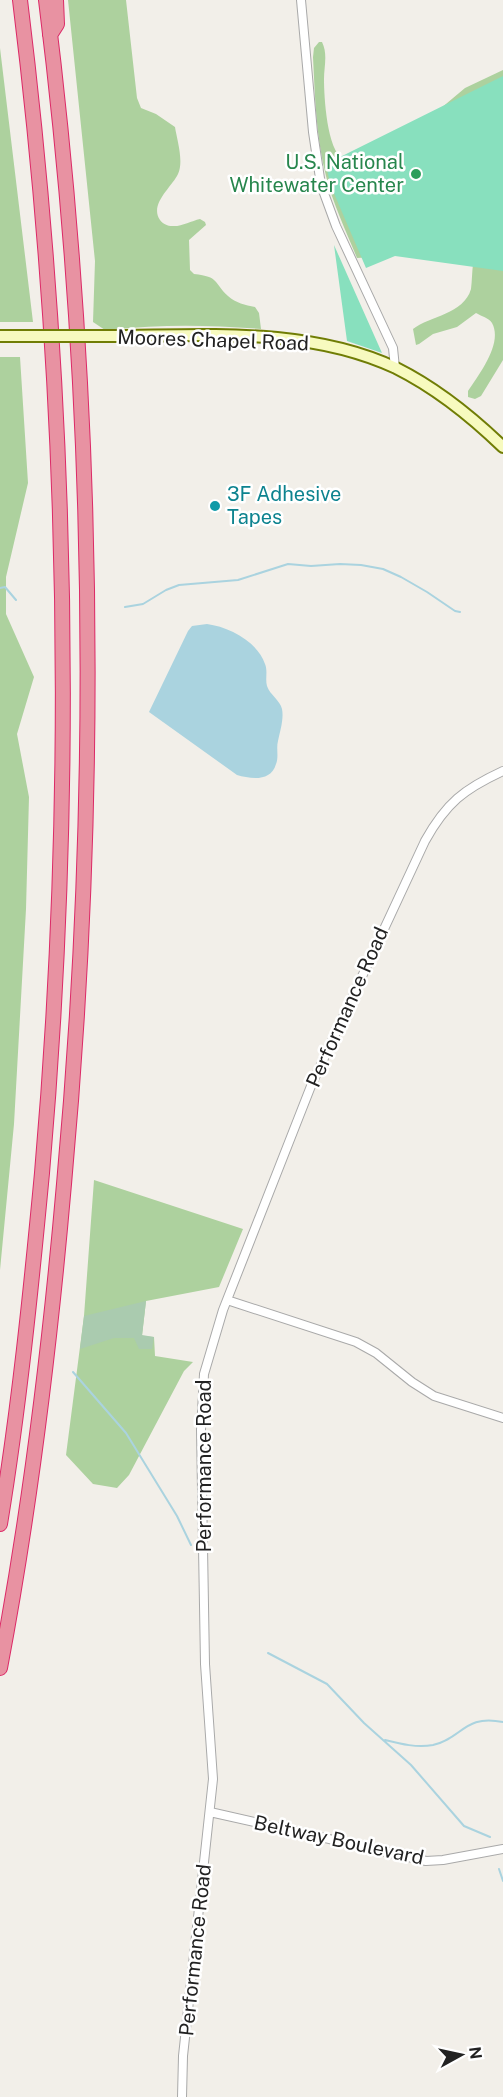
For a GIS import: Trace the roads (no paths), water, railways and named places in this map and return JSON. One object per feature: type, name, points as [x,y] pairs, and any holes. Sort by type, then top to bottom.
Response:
[{"type":"highway","points":[[0,1524],[24,1352],[49,1095],[63,795],[63,593],[51,326],[41,196],[20,0]]},
{"type":"highway","points":[[0,1678],[34,1454],[59,1245],[74,1065],[85,830],[87,659],[79,362],[72,250],[46,0]]},
{"type":"highway","points":[[50,35],[57,24],[56,0]]},
{"type":"main road","name":"Moores Chapel Road","points":[[0,336],[285,338],[328,345],[395,368],[416,379],[456,405],[503,447]]},
{"type":"street","points":[[301,0],[314,144],[321,185],[336,226],[393,348],[395,368]]},
{"type":"street","name":"Performance Road","points":[[182,2097],[183,2056],[210,1812],[213,1758],[205,1664],[201,1393],[207,1360],[227,1300],[311,1086],[425,841],[441,814],[454,800],[503,771]]},
{"type":"street","points":[[227,1300],[356,1342],[376,1353],[412,1382],[434,1396],[503,1418]]},
{"type":"street","name":"Beltway Boulevard","points":[[210,1812],[426,1861],[443,1860],[503,1848]]},
{"type":"water","points":[[207,624],[233,632],[256,648],[265,664],[267,686],[281,706],[282,725],[277,744],[277,761],[270,774],[260,778],[237,775],[149,712],[188,631],[192,626]]},
{"type":"waterway","points":[[125,607],[143,604],[179,585],[238,580],[288,564],[311,566],[340,564],[383,569],[460,612]]},
{"type":"waterway","points":[[0,588],[5,587],[16,600]]},
{"type":"waterway","points":[[73,1372],[126,1433],[177,1516],[191,1545]]},
{"type":"waterway","points":[[268,1653],[327,1684],[364,1723],[411,1765],[464,1826],[490,1837]]},
{"type":"waterway","points":[[385,1740],[427,1746],[443,1742],[480,1721],[503,1722]]},
{"type":"waterway","points":[[499,1869],[503,1881]]},
{"type":"place","name":"U.S. National Whitewater Center","points":[[416,174]]},
{"type":"place","name":"3F Adhesive Tapes","points":[[215,506]]}]
